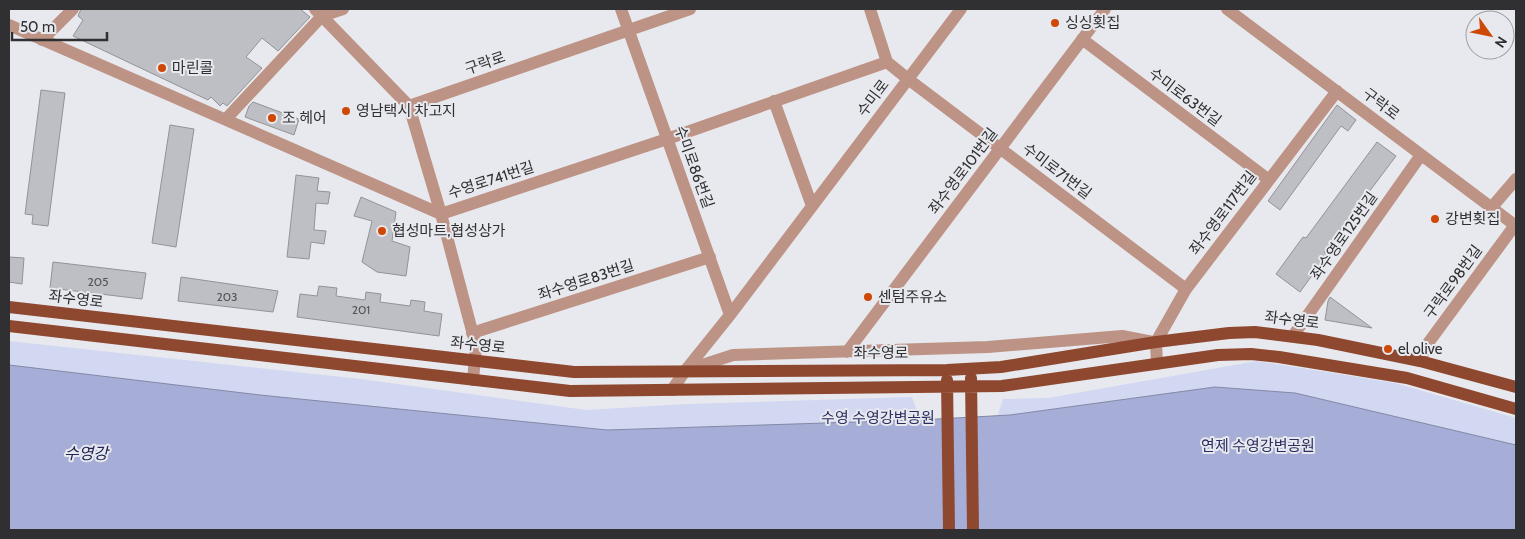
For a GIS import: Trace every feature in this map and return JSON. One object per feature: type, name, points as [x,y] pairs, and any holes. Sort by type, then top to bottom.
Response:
[{"type":"main road","name":"좌수영로","points":[[9,307],[574,372],[947,370],[1001,367],[1156,342],[1229,333],[1255,332],[1318,340],[1420,361],[1516,387]]},
{"type":"main road","points":[[9,326],[570,391],[1002,386],[1218,355],[1251,354],[1279,356],[1407,378],[1515,407]]},
{"type":"main road","points":[[971,368],[974,530]]},
{"type":"main road","points":[[947,370],[949,530]]},
{"type":"street","points":[[42,40],[73,9]]},
{"type":"street","points":[[226,120],[319,12],[343,9]]},
{"type":"street","name":"수미로86번길","points":[[621,9],[730,315]]},
{"type":"street","name":"구락로","points":[[410,106],[690,9]]},
{"type":"street","points":[[870,9],[887,62],[908,79]]},
{"type":"street","name":"수미로","points":[[672,390],[961,9]]},
{"type":"street","name":"좌수영로101번길","points":[[847,352],[1105,9]]},
{"type":"street","name":"구락로","points":[[1227,9],[1516,225]]},
{"type":"street","points":[[319,12],[410,106],[476,346],[474,380]]},
{"type":"street","name":"수영로741번길","points":[[9,25],[441,214],[667,139],[887,62]]},
{"type":"street","name":"수미로63번길","points":[[1082,39],[1269,180]]},
{"type":"street","name":"수미로71번길","points":[[908,79],[1186,289]]},
{"type":"street","name":"좌수영로117번길","points":[[1156,342],[1186,289],[1336,91]]},
{"type":"street","points":[[774,101],[812,206]]},
{"type":"street","name":"좌수영로125번길","points":[[1293,336],[1422,155]]},
{"type":"street","points":[[1492,207],[1516,179]]},
{"type":"street","name":"구락로98번길","points":[[1420,361],[1426,346],[1516,225]]},
{"type":"street","name":"좌수영로83번길","points":[[472,333],[710,257]]},
{"type":"street","points":[[685,371],[733,355],[988,347],[1122,336],[1156,342],[1157,364]]},
{"type":"green space","name":"수영 수영강변공원","points":[[9,341],[361,379],[586,410],[688,404],[912,397],[927,439],[589,442],[9,376]]},
{"type":"green space","name":"연제 수영강변공원","points":[[1257,361],[1395,383],[1516,418],[1516,530],[990,439],[1003,399],[1048,398]]},
{"type":"water","name":"수영강","points":[[9,365],[260,395],[607,430],[919,420],[1010,415],[1215,387],[1295,393],[1516,445],[1516,530],[9,530]]},
{"type":"building","points":[[81,9],[300,9],[310,17],[278,51],[262,38],[246,57],[262,68],[227,106],[223,103],[220,106],[211,97],[208,100],[73,36],[83,20],[78,16]]},
{"type":"building","points":[[41,90],[65,93],[48,226],[32,224],[33,215],[25,214]]},
{"type":"building","name":"조 헤어","points":[[253,102],[299,119],[294,135],[245,117],[249,106]]},
{"type":"building","points":[[1337,105],[1356,120],[1348,131],[1341,126],[1280,210],[1268,201]]},
{"type":"building","points":[[170,125],[194,129],[176,247],[152,243]]},
{"type":"building","points":[[1377,142],[1396,156],[1324,252],[1327,255],[1300,292],[1276,274],[1303,237],[1306,238]]},
{"type":"building","points":[[296,175],[319,178],[317,191],[330,192],[328,204],[316,203],[314,230],[326,231],[324,244],[311,242],[309,259],[287,257]]},
{"type":"building","name":"협성마트,협성상가","points":[[361,197],[396,212],[392,241],[410,247],[406,276],[377,272],[362,262],[372,221],[354,216]]},
{"type":"building","points":[[9,257],[24,258],[22,284],[9,282]]},
{"type":"building","points":[[53,262],[146,273],[142,299],[50,288]]},
{"type":"building","points":[[181,277],[278,291],[273,312],[178,301]]},
{"type":"building","points":[[319,286],[337,288],[336,296],[365,300],[366,292],[381,294],[380,302],[410,306],[411,300],[425,302],[424,311],[442,314],[439,336],[297,317],[300,294],[317,296]]},
{"type":"building","points":[[1330,297],[1372,328],[1325,320]]},
{"type":"place","name":"싱싱횟집","points":[[1055,23]]},
{"type":"place","name":"마린콜","points":[[162,68]]},
{"type":"place","name":"영남택시 차고지","points":[[346,111]]},
{"type":"place","name":"조 헤어","points":[[272,118]]},
{"type":"place","name":"강변횟집","points":[[1435,219]]},
{"type":"place","name":"협성마트,협성상가","points":[[382,231]]},
{"type":"place","name":"센텀주유소","points":[[868,297]]},
{"type":"place","name":"el olive","points":[[1388,349]]}]
